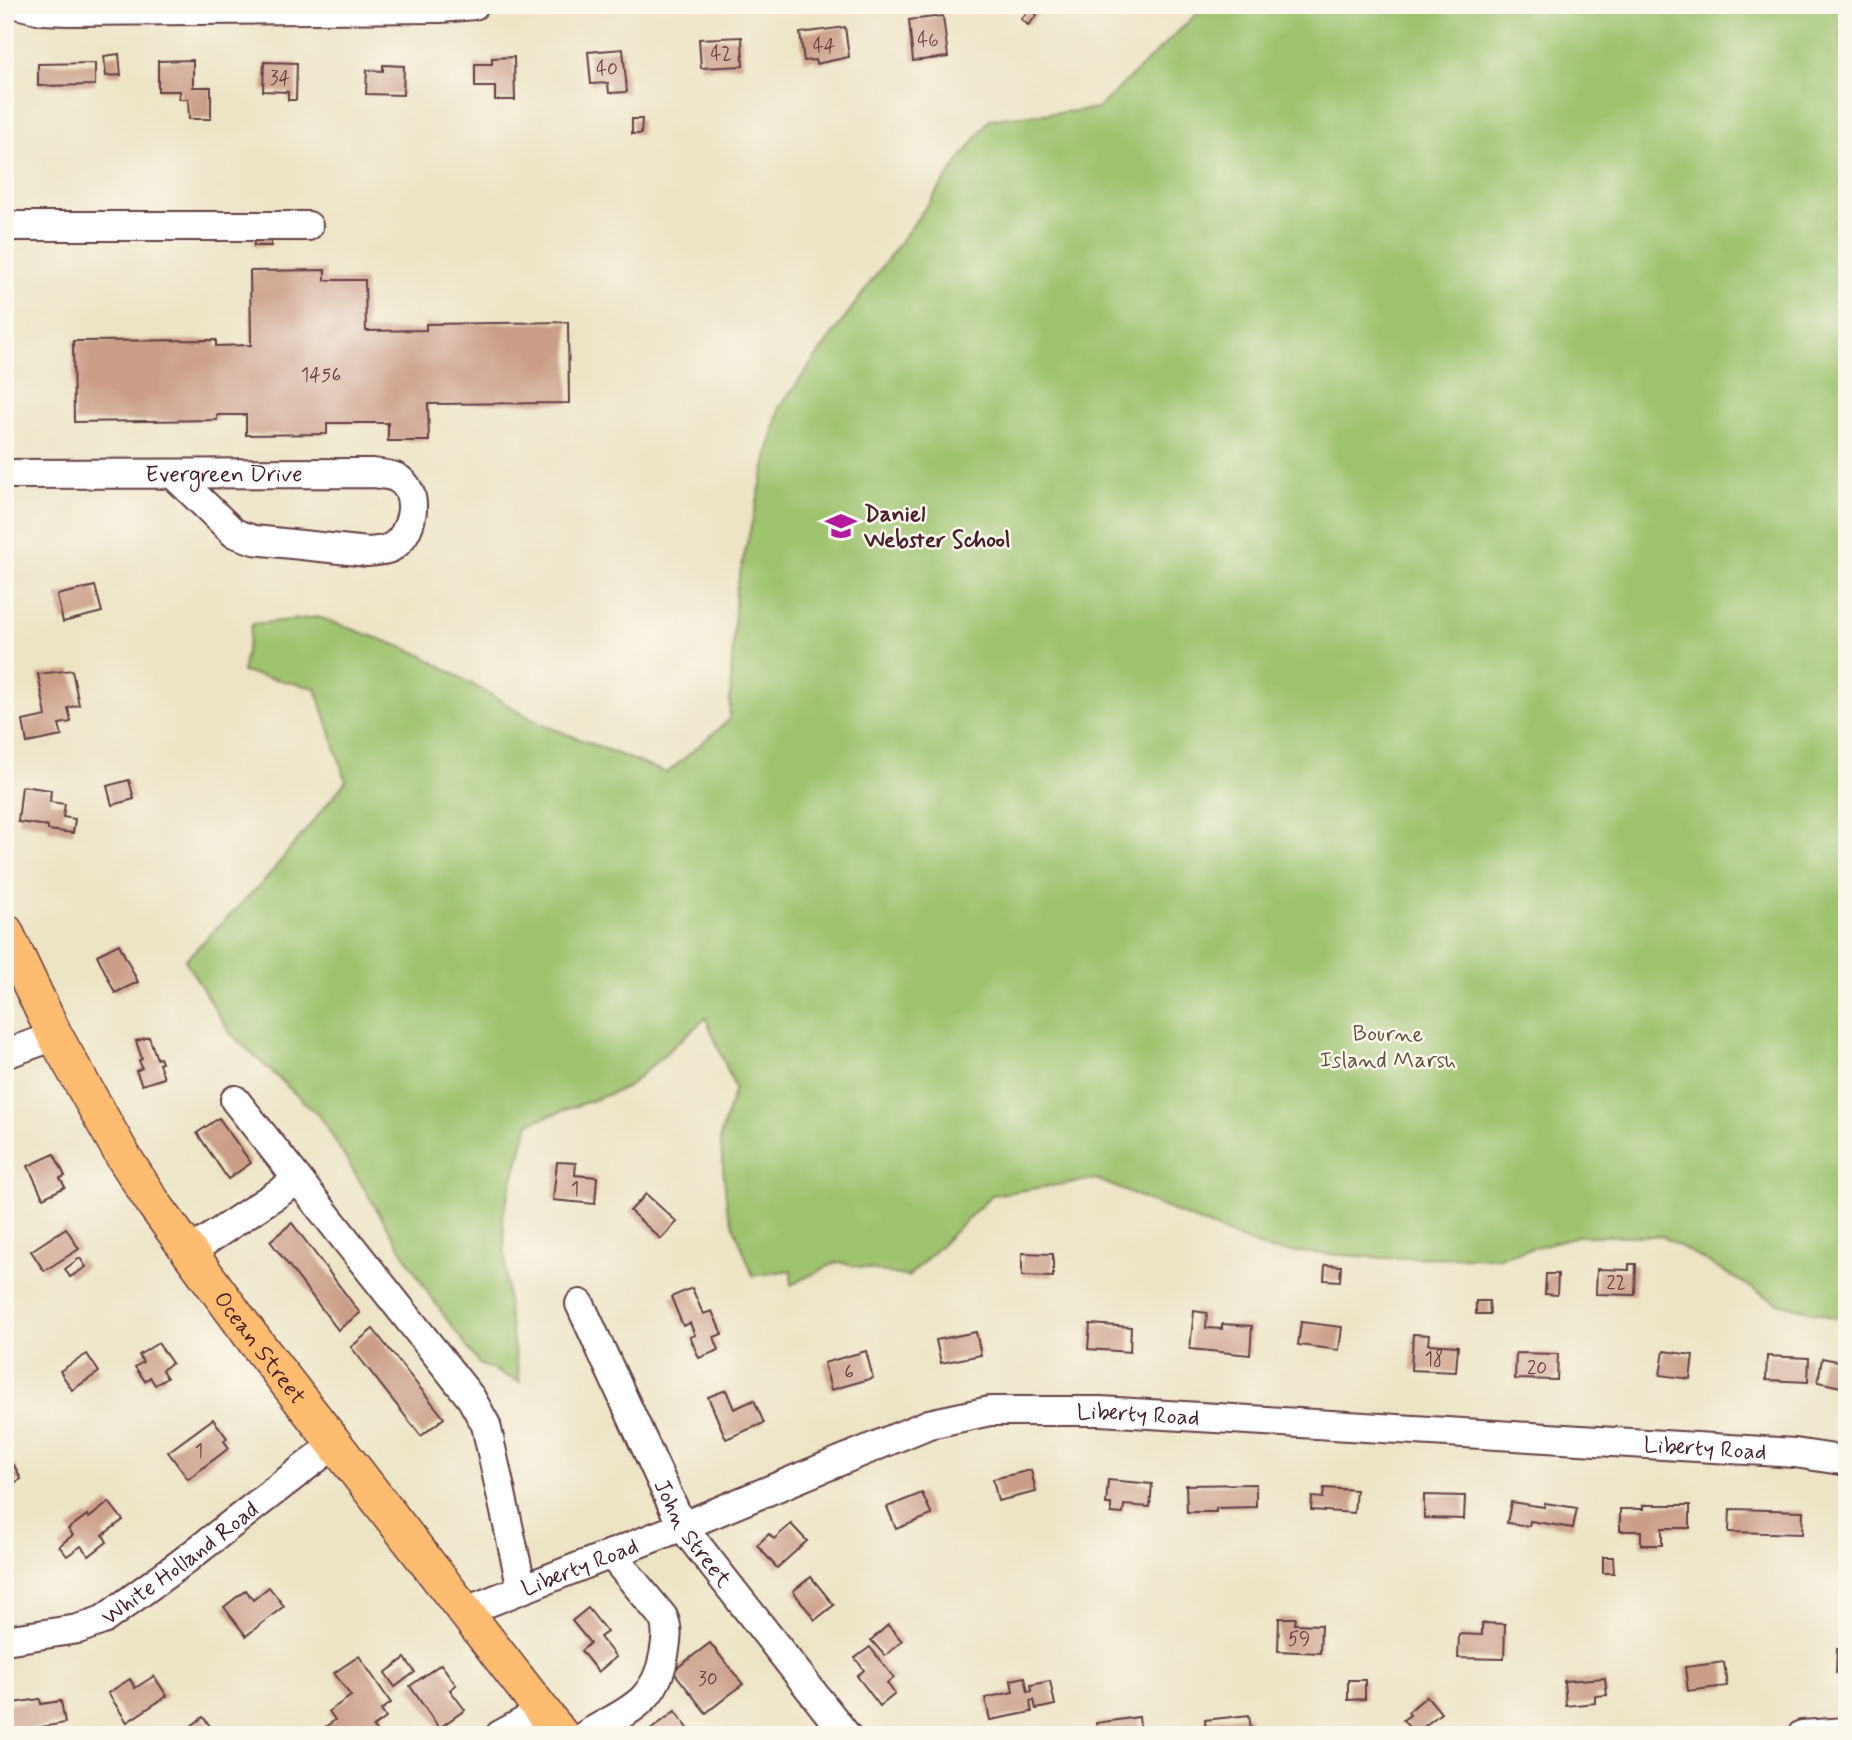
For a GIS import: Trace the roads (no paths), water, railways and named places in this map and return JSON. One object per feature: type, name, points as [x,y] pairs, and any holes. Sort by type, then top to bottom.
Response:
[{"type":"main road","name":"Ocean Street","points":[[5,931],[55,1036],[123,1156],[188,1253],[552,1723]]},
{"type":"street","points":[[20,5],[42,10],[68,11],[441,8],[474,5]]},
{"type":"street","points":[[5,226],[308,226]]},
{"type":"street","name":"Evergreen Drive","points":[[5,474],[373,473],[396,478],[406,488],[412,517],[401,538],[392,548],[382,551],[368,552],[254,540],[234,533],[174,475]]},
{"type":"street","points":[[5,1054],[55,1036]]},
{"type":"street","points":[[235,1100],[471,1398],[486,1425],[522,1589]]},
{"type":"street","points":[[188,1253],[298,1180]]},
{"type":"street","name":"John Street","points":[[580,1304],[682,1526],[846,1735]]},
{"type":"street","name":"Liberty Road","points":[[466,1611],[929,1424],[990,1411],[1100,1411],[1796,1453],[1847,1461]]},
{"type":"street","name":"White Holland Road","points":[[5,1640],[78,1629],[103,1620],[336,1443]]},
{"type":"street","points":[[586,1735],[648,1696],[660,1675],[666,1643],[667,1625],[663,1617],[611,1554]]},
{"type":"street","points":[[500,1735],[552,1723]]},
{"type":"street","points":[[1802,1735],[1847,1732]]},
{"type":"place","name":"Daniel Webster School","points":[[841,526]]},
{"type":"park label","name":"Bourne Island Marsh","points":[[1388,1046]]}]
